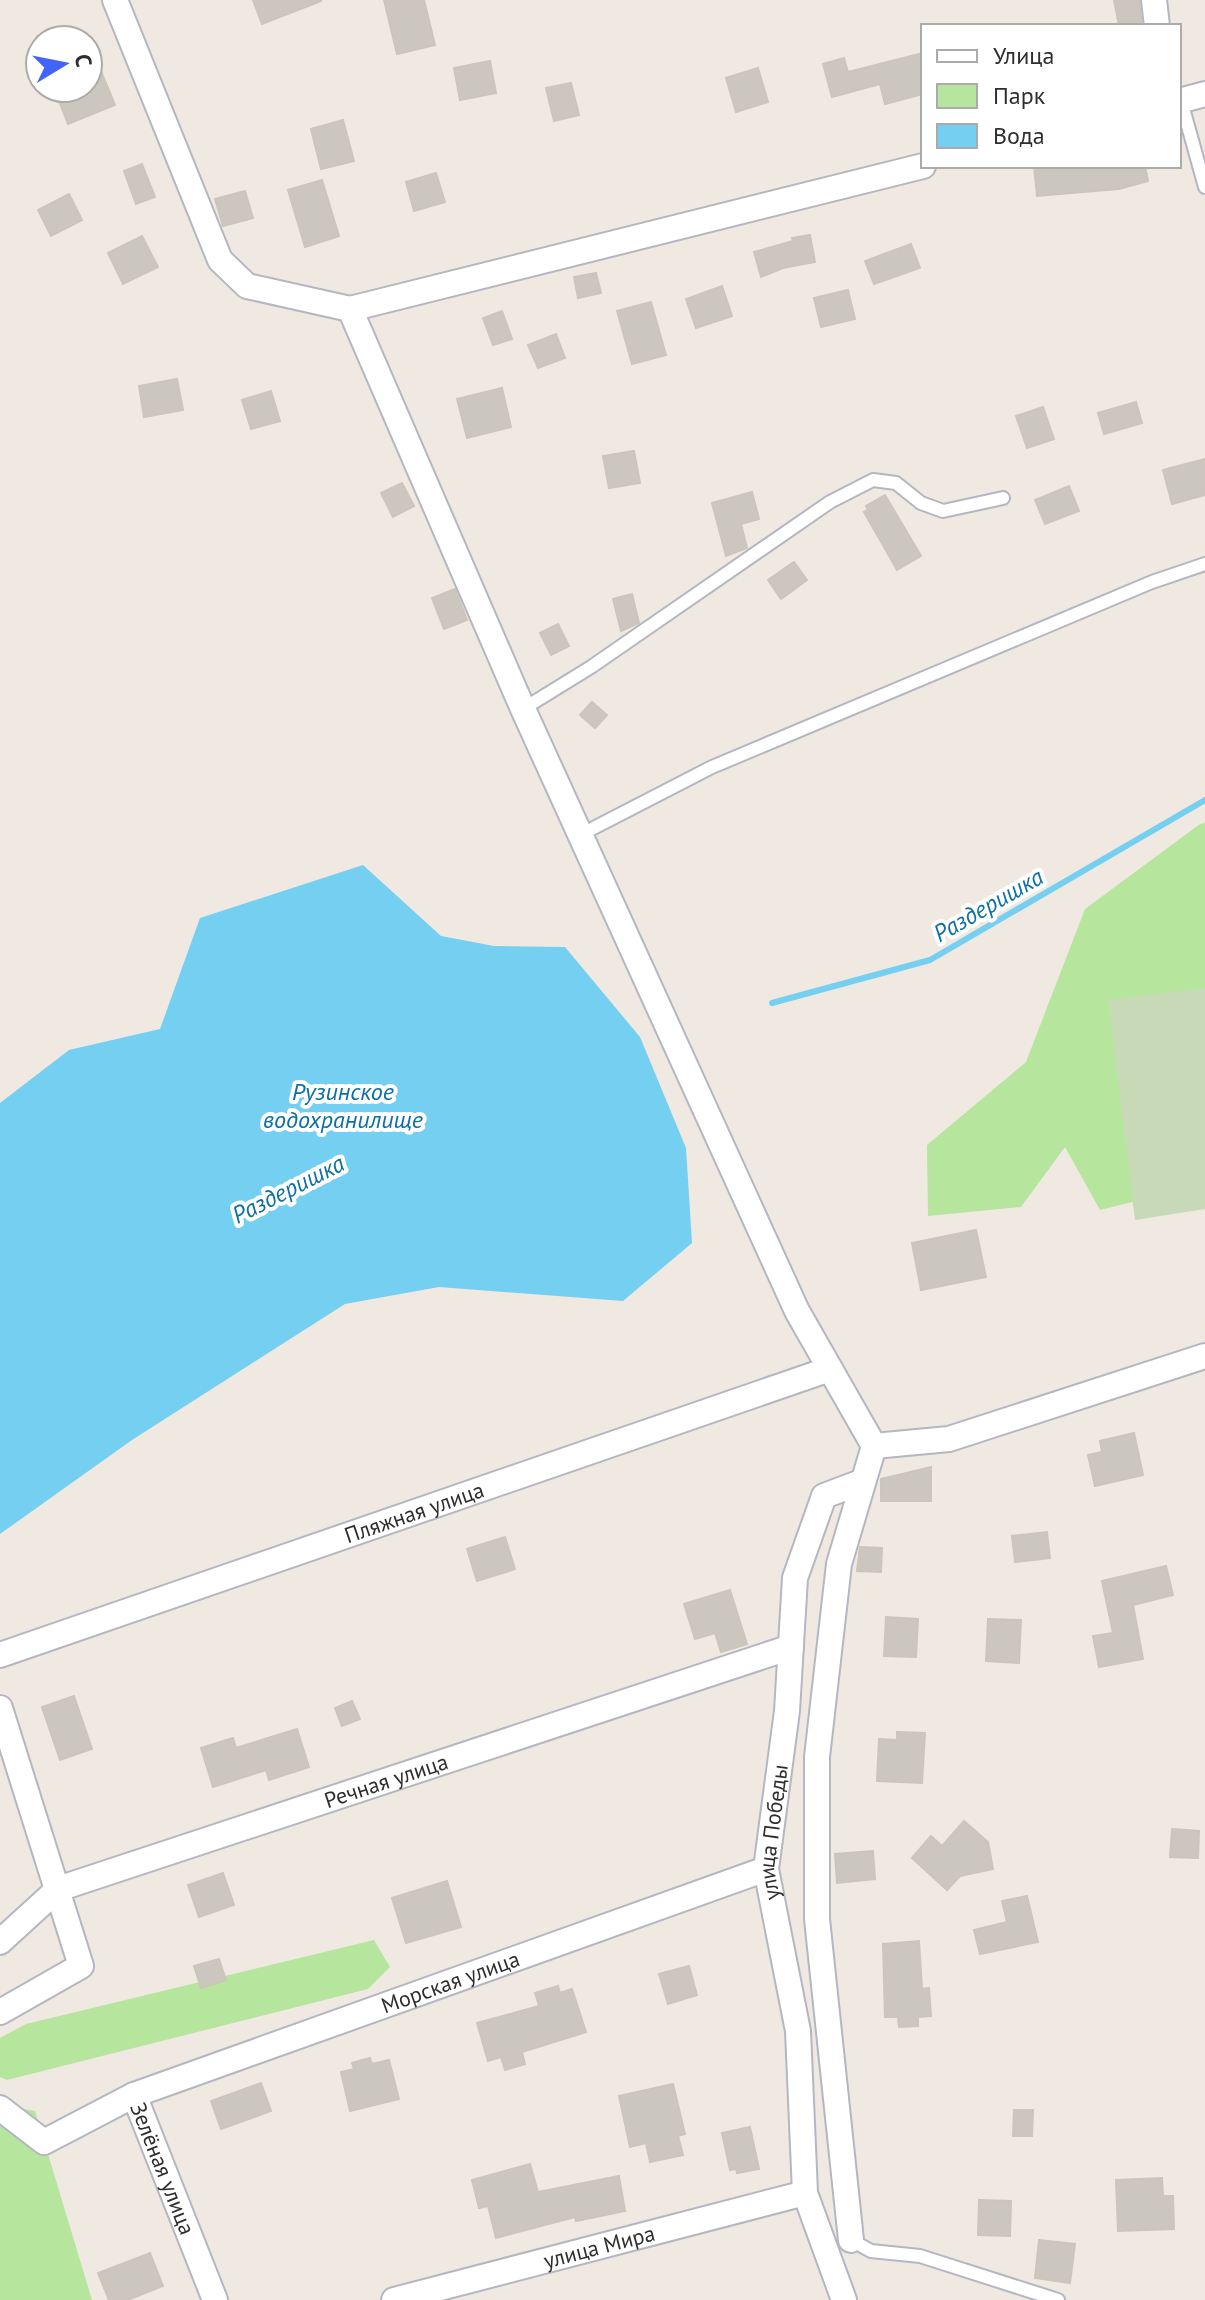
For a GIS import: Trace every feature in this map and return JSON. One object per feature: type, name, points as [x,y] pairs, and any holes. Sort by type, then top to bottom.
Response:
[{"type":"street","points":[[115,0],[220,260],[247,286],[307,302],[350,309],[921,166]]},
{"type":"street","points":[[1154,0],[1157,24]]},
{"type":"street","points":[[1181,101],[1205,94]]},
{"type":"street","points":[[350,309],[523,709],[797,1311],[874,1446],[839,1564],[817,1757],[817,1919],[851,2240]]},
{"type":"street","points":[[874,1446],[949,1439],[1205,1356]]},
{"type":"street","name":"Пляжная улица","points":[[0,1655],[830,1369]]},
{"type":"street","name":"улица Победы","points":[[844,2300],[805,2193],[798,2031],[766,1869],[787,1711],[795,1578],[824,1496],[861,1482]]},
{"type":"street","name":"Речная улица","points":[[0,1942],[58,1889],[791,1647]]},
{"type":"street","points":[[0,1708],[81,1966],[0,2012]]},
{"type":"street","name":"Морская улица","points":[[134,2095],[766,1869]]},
{"type":"street","name":"Зелёная улица","points":[[0,2108],[44,2142],[134,2095],[215,2300]]},
{"type":"street","name":"улица Мира","points":[[394,2300],[805,2193]]},
{"type":"lane","points":[[1181,104],[1205,187]]},
{"type":"lane","points":[[523,709],[591,667],[830,502],[873,480],[896,483],[921,503],[943,511],[1003,498]]},
{"type":"lane","points":[[580,835],[712,767],[1138,588],[1205,564]]},
{"type":"lane","points":[[851,2240],[871,2251],[920,2256],[1058,2300]]},
{"type":"green space","points":[[1205,823],[1205,1184],[1100,1210],[1065,1147],[1021,1207],[928,1216],[927,1145],[1026,1062],[1085,909]]},
{"type":"green space","points":[[1205,988],[1205,1209],[1135,1220],[1108,1000]]},
{"type":"green space","points":[[374,1940],[390,1967],[368,1989],[7,2080],[0,2077],[0,2038],[26,2024]]},
{"type":"green space","points":[[0,2105],[35,2111],[92,2300],[0,2300]]},
{"type":"water","name":"Рузинское водохранилище","points":[[363,865],[441,936],[494,946],[565,947],[640,1037],[686,1148],[692,1243],[623,1301],[439,1287],[345,1304],[132,1440],[0,1534],[0,1103],[69,1050],[160,1029],[200,918]]},
{"type":"building","points":[[253,0],[321,0],[321,1],[262,24]]},
{"type":"building","points":[[384,0],[424,0],[435,45],[397,54]]},
{"type":"building","points":[[1114,0],[1139,0],[1142,24],[1119,24]]},
{"type":"building","points":[[921,54],[921,95],[885,104],[880,84],[832,97],[823,64],[844,58],[848,72]]},
{"type":"building","points":[[490,61],[496,93],[460,100],[454,68]]},
{"type":"building","points":[[758,68],[768,102],[736,112],[726,78]]},
{"type":"building","points":[[104,79],[115,105],[68,124],[60,104],[104,104]]},
{"type":"building","points":[[571,83],[579,115],[554,121],[546,88]]},
{"type":"building","points":[[343,120],[354,161],[321,169],[311,129]]},
{"type":"building","points":[[142,164],[155,197],[136,204],[124,171]]},
{"type":"building","points":[[1034,168],[1145,168],[1148,181],[1119,189],[1037,196]]},
{"type":"building","points":[[436,173],[445,202],[414,211],[406,182]]},
{"type":"building","points":[[322,180],[339,236],[305,247],[288,190]]},
{"type":"building","points":[[245,191],[253,218],[223,226],[215,199]]},
{"type":"building","points":[[69,194],[82,220],[51,236],[38,210]]},
{"type":"building","points":[[810,235],[815,262],[783,268],[761,277],[754,252]]},
{"type":"building","points":[[142,236],[158,267],[123,284],[108,253]]},
{"type":"building","points":[[911,244],[920,268],[874,284],[865,261]]},
{"type":"building","points":[[596,273],[601,293],[578,298],[574,277]]},
{"type":"building","points":[[722,286],[732,316],[696,328],[686,299]]},
{"type":"building","points":[[848,290],[855,319],[821,327],[814,298]]},
{"type":"building","points":[[651,302],[666,355],[632,364],[617,311]]},
{"type":"building","points":[[502,311],[512,339],[493,345],[483,318]]},
{"type":"building","points":[[556,334],[565,358],[538,368],[528,345]]},
{"type":"building","points":[[177,379],[183,410],[144,417],[139,386]]},
{"type":"building","points":[[502,388],[511,427],[467,438],[457,399]]},
{"type":"building","points":[[271,391],[280,421],[251,429],[242,400]]},
{"type":"building","points":[[1136,402],[1142,423],[1104,434],[1098,413]]},
{"type":"building","points":[[1043,407],[1054,439],[1027,448],[1016,416]]},
{"type":"building","points":[[634,451],[640,483],[609,488],[603,456]]},
{"type":"building","points":[[1205,459],[1205,495],[1172,504],[1163,470]]},
{"type":"building","points":[[402,483],[414,506],[393,517],[381,493]]},
{"type":"building","points":[[1069,486],[1079,511],[1045,524],[1035,500]]},
{"type":"building","points":[[752,492],[759,519],[741,524],[747,548],[726,556],[712,503]]},
{"type":"building","points":[[885,495],[921,556],[897,570],[864,512],[868,510],[866,506]]},
{"type":"building","points":[[794,562],[807,580],[781,599],[768,580]]},
{"type":"building","points":[[455,589],[467,620],[444,629],[432,598]]},
{"type":"building","points":[[632,594],[639,623],[621,631],[613,599]]},
{"type":"building","points":[[558,624],[569,646],[551,655],[540,633]]},
{"type":"building","points":[[592,702],[607,715],[595,728],[580,715]]},
{"type":"building","points":[[976,1230],[986,1277],[921,1290],[912,1243]]},
{"type":"building","points":[[1134,1433],[1143,1475],[1095,1486],[1088,1455],[1102,1452],[1100,1441]]},
{"type":"building","points":[[931,1467],[931,1501],[881,1501],[881,1479]]},
{"type":"building","points":[[1047,1532],[1050,1558],[1015,1562],[1012,1536]]},
{"type":"building","points":[[505,1537],[515,1569],[477,1581],[467,1549]]},
{"type":"building","points":[[860,1547],[882,1548],[881,1572],[857,1571]]},
{"type":"building","points":[[1166,1566],[1173,1595],[1133,1605],[1143,1659],[1099,1667],[1093,1636],[1113,1633],[1102,1581]]},
{"type":"building","points":[[730,1590],[747,1644],[721,1652],[715,1633],[695,1639],[684,1604]]},
{"type":"building","points":[[886,1617],[918,1619],[916,1657],[884,1656]]},
{"type":"building","points":[[988,1619],[1021,1620],[1019,1663],[986,1661]]},
{"type":"building","points":[[74,1696],[92,1749],[60,1760],[42,1707]]},
{"type":"building","points":[[352,1701],[360,1719],[342,1726],[335,1708]]},
{"type":"building","points":[[297,1729],[309,1767],[269,1780],[266,1770],[213,1787],[201,1748],[233,1738],[236,1748]]},
{"type":"building","points":[[897,1732],[925,1733],[922,1783],[877,1781],[879,1739],[897,1740]]},
{"type":"building","points":[[964,1821],[988,1842],[993,1869],[960,1876],[947,1890],[912,1858],[931,1836],[942,1846]]},
{"type":"building","points":[[1172,1829],[1199,1831],[1198,1858],[1170,1857]]},
{"type":"building","points":[[873,1851],[875,1879],[837,1883],[835,1854]]},
{"type":"building","points":[[223,1873],[234,1905],[199,1917],[188,1885]]},
{"type":"building","points":[[447,1881],[461,1927],[406,1943],[392,1898]]},
{"type":"building","points":[[1027,1896],[1038,1942],[980,1954],[974,1930],[1007,1922],[1002,1901]]},
{"type":"building","points":[[919,1941],[922,1989],[929,1988],[931,2016],[918,2017],[918,2026],[899,2027],[898,2017],[885,2017],[883,1944]]},
{"type":"building","points":[[219,1959],[226,1980],[201,1988],[194,1966]]},
{"type":"building","points":[[689,1966],[697,1995],[668,2004],[659,1974]]},
{"type":"building","points":[[558,1986],[560,1993],[572,1989],[586,2032],[522,2052],[525,2064],[505,2070],[501,2057],[488,2061],[477,2023],[539,2006],[535,1993]]},
{"type":"building","points":[[370,2058],[372,2064],[389,2060],[399,2099],[350,2111],[341,2072],[354,2069],[352,2063]]},
{"type":"building","points":[[261,2083],[271,2111],[221,2129],[211,2101]]},
{"type":"building","points":[[673,2084],[685,2134],[678,2136],[683,2155],[650,2162],[646,2143],[630,2147],[619,2096]]},
{"type":"building","points":[[1014,2110],[1033,2110],[1032,2136],[1013,2136]]},
{"type":"building","points":[[750,2127],[759,2169],[737,2173],[736,2169],[730,2170],[722,2133]]},
{"type":"building","points":[[530,2164],[538,2192],[619,2176],[625,2211],[576,2221],[575,2217],[496,2238],[488,2206],[479,2208],[472,2180]]},
{"type":"building","points":[[1162,2178],[1163,2196],[1173,2196],[1174,2229],[1118,2231],[1116,2180]]},
{"type":"building","points":[[979,2200],[1011,2201],[1010,2236],[978,2235]]},
{"type":"building","points":[[1039,2240],[1075,2244],[1070,2283],[1035,2278]]},
{"type":"building","points":[[150,2253],[163,2286],[128,2300],[109,2300],[98,2273]]},
{"type":"waterway","name":"Раздеришка","points":[[772,1003],[930,960],[1205,800]]}]
